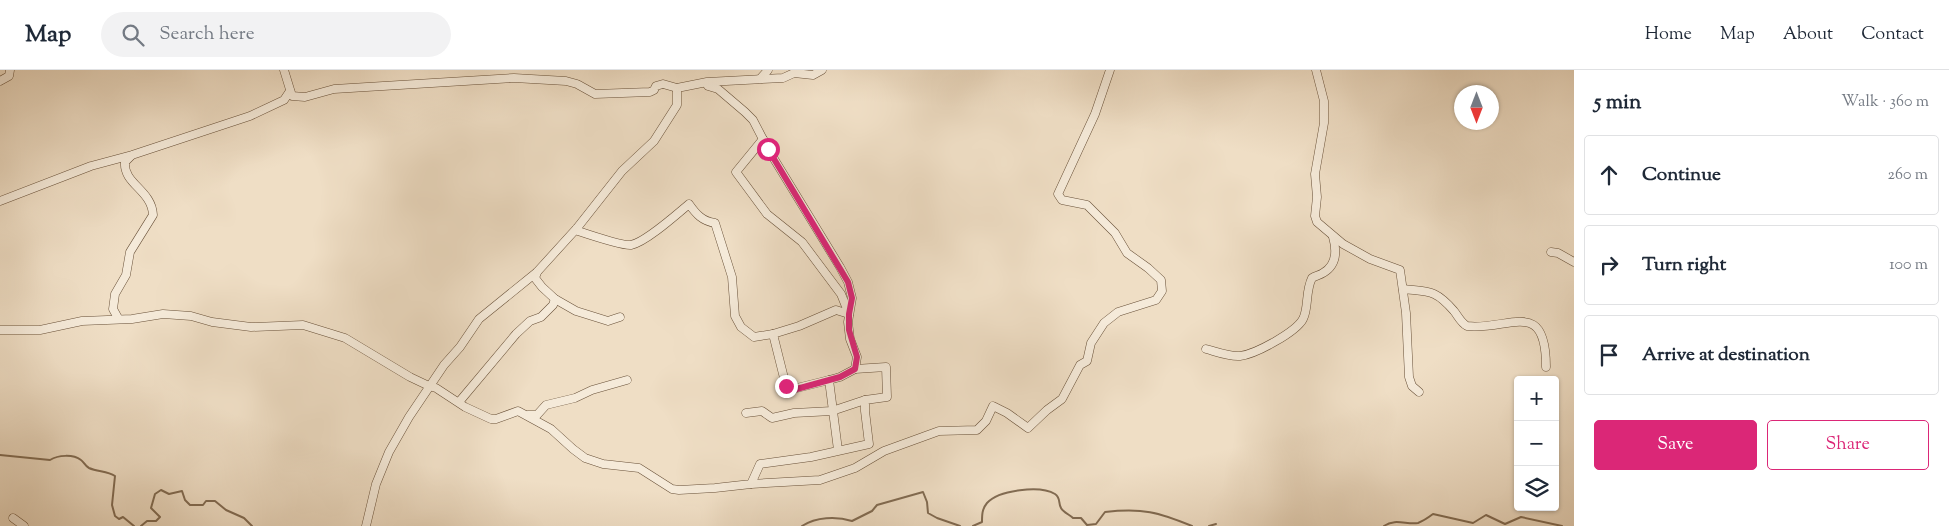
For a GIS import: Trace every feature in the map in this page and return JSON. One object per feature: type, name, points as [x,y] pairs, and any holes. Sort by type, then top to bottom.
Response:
[{"type":"street","points":[[0,81],[9,76],[10,70]]},
{"type":"street","points":[[284,70],[292,96],[298,98],[334,89],[514,78],[566,81],[577,84],[595,94],[650,92],[656,86],[663,84],[676,88],[706,83],[783,78],[794,73],[813,75],[822,70]]},
{"type":"street","points":[[760,79],[768,70]]},
{"type":"street","points":[[0,330],[40,330],[82,321],[118,318],[132,319],[176,314],[257,328],[303,325],[346,338],[428,386],[436,388],[474,412],[491,419],[496,419],[518,411],[551,429],[585,458],[603,464],[639,468],[672,489],[715,488],[820,480],[855,468],[884,451],[939,431],[977,430],[986,421],[993,406],[1028,428],[1062,399],[1080,365],[1088,361],[1091,342],[1104,323],[1118,312],[1156,300],[1162,291],[1161,280],[1127,253],[1115,233],[1087,205],[1062,200],[1058,194],[1095,114],[1110,70]]},
{"type":"street","points":[[1316,70],[1324,102],[1324,123],[1315,174],[1317,197],[1315,216],[1317,222],[1333,237],[1370,259],[1400,270],[1406,314],[1409,377],[1412,386],[1419,392]]},
{"type":"street","points":[[706,83],[708,86],[718,89],[745,112],[756,125],[848,282],[852,298],[849,314],[850,338],[857,357],[855,369]]},
{"type":"street","points":[[366,526],[376,484],[389,452],[428,386],[460,347],[479,319],[537,272],[577,228],[622,171],[654,141],[677,105],[676,88]]},
{"type":"street","points":[[0,201],[91,166],[132,155],[250,116],[284,100],[290,91]]},
{"type":"street","points":[[763,139],[736,172],[767,214],[790,232],[807,249],[842,294],[849,314]]},
{"type":"street","points":[[118,318],[113,309],[115,294],[126,276],[130,252],[153,215],[150,200],[133,183],[124,167],[124,162],[132,155]]},
{"type":"street","points":[[577,228],[578,231],[592,236],[630,245],[650,235],[689,204],[700,217],[715,223],[731,271],[735,316],[741,327],[754,337],[773,334],[799,326],[836,310],[849,314]]},
{"type":"street","points":[[1206,349],[1240,356],[1259,350],[1296,328],[1304,316],[1306,291],[1312,278],[1330,268],[1336,258],[1333,237]]},
{"type":"street","points":[[1551,252],[1558,253],[1574,262]]},
{"type":"street","points":[[537,272],[535,278],[542,287],[555,299],[576,311],[608,321],[620,317]]},
{"type":"street","points":[[1403,288],[1423,290],[1434,294],[1450,306],[1463,324],[1467,326],[1515,321],[1524,321],[1531,324],[1537,328],[1546,347],[1546,367]]},
{"type":"street","points":[[459,402],[516,334],[530,321],[540,317],[553,305],[555,299]]},
{"type":"street","points":[[746,413],[762,411],[772,418],[794,413],[832,411],[865,400],[887,397],[886,368],[855,369],[840,377],[793,390],[786,386],[773,334]]},
{"type":"street","points":[[524,415],[537,415],[546,405],[575,398],[592,390],[627,380]]},
{"type":"street","points":[[829,380],[838,450]]},
{"type":"street","points":[[751,484],[760,464],[811,457],[870,444],[865,400]]},
{"type":"street","points":[[14,518],[24,526]]},
{"type":"waterway","points":[[0,455],[50,460],[61,456],[70,456],[78,458],[89,468],[112,474],[115,476],[112,505],[115,516],[119,519],[123,517],[134,526]]},
{"type":"waterway","points":[[973,526],[982,522],[984,508],[993,499],[1010,492],[1030,489],[1048,491],[1055,494],[1063,511],[1073,518],[1081,518],[1087,525],[1096,524],[1105,512],[1140,511],[1160,514],[1192,526]]},
{"type":"waterway","points":[[141,526],[147,521],[156,521],[160,517],[151,508],[155,494],[161,490],[169,494],[182,491],[185,500],[190,505],[203,505],[206,501],[215,501],[226,510],[244,518],[252,526]]},
{"type":"waterway","points":[[802,526],[826,518],[852,521],[872,511],[877,505],[923,492],[927,502],[928,513],[960,526]]},
{"type":"waterway","points":[[1384,526],[1392,522],[1418,523],[1433,514],[1473,523],[1486,515],[1505,524],[1521,517],[1562,526]]},
{"type":"waterway","points":[[1209,526],[1216,524]]},
{"type":"route","points":[[768,149],[848,282],[852,298],[848,322],[850,338],[857,357],[855,369],[840,377],[808,384],[793,390],[786,386]]}]
